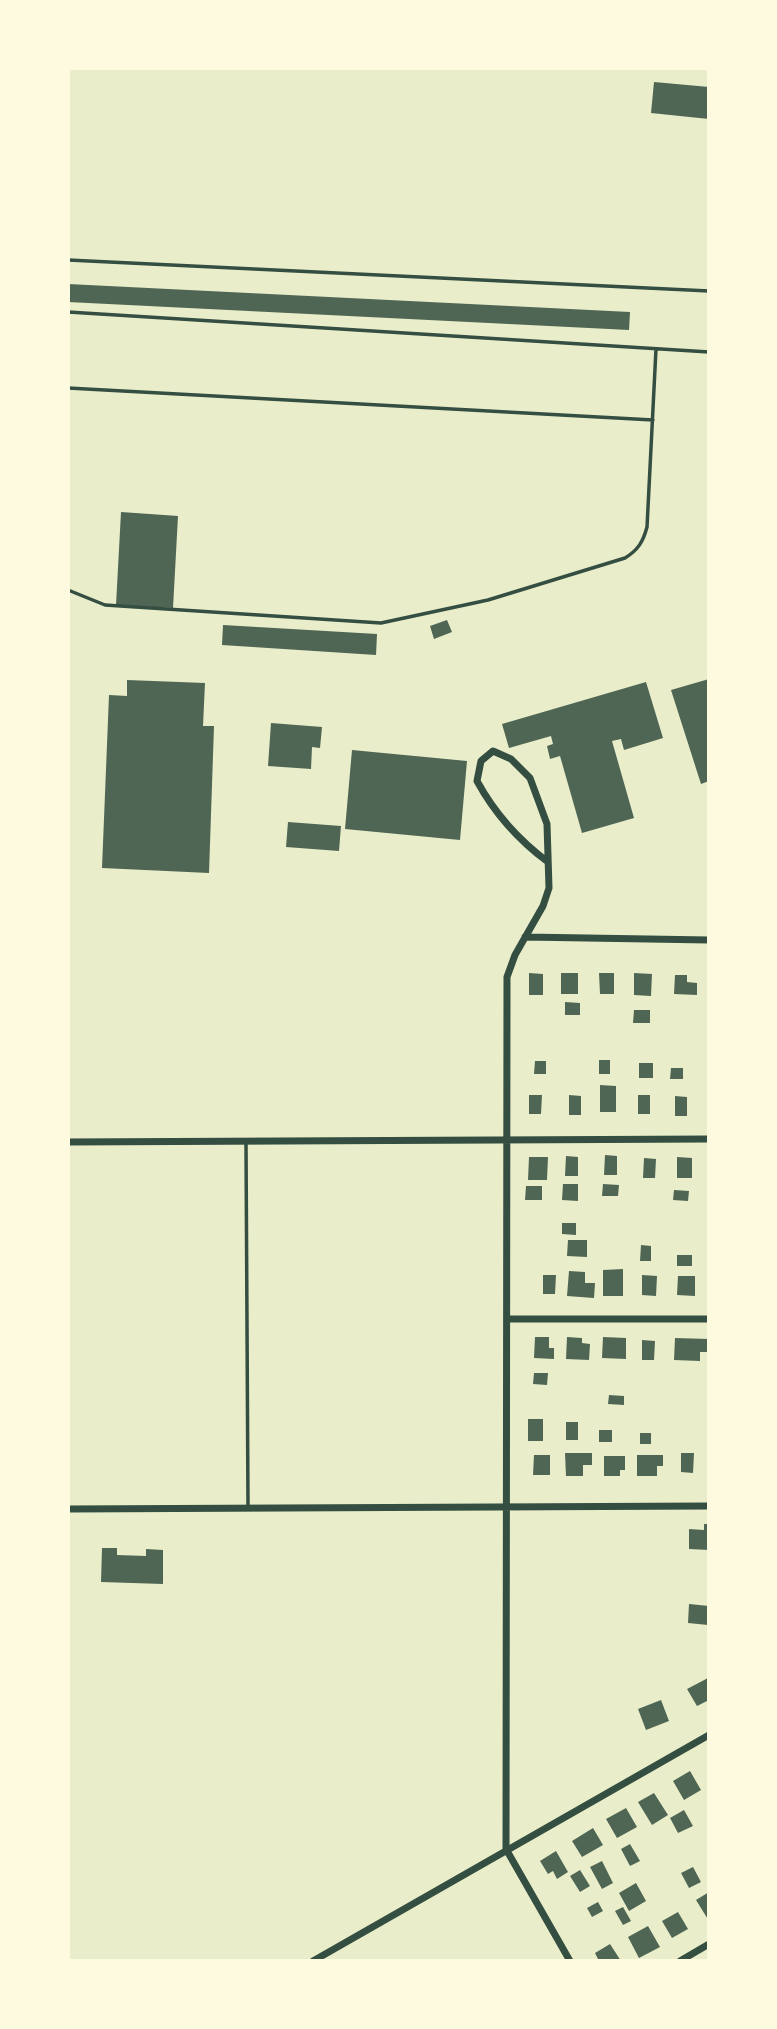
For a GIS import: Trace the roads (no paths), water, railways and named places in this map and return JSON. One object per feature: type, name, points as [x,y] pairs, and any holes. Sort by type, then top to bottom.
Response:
[{"type":"street","points":[[548,862],[502,821],[477,781],[481,761],[493,751],[511,759],[530,778],[547,824],[549,888],[543,906],[514,956],[507,977],[506,1849],[570,1961]]},
{"type":"street","points":[[525,937],[709,940]]},
{"type":"street","points":[[68,1142],[709,1139]]},
{"type":"street","points":[[508,1319],[709,1319]]},
{"type":"street","points":[[68,1509],[709,1506]]},
{"type":"street","points":[[313,1961],[709,1735]]},
{"type":"street","points":[[680,1961],[709,1944]]},
{"type":"lane","points":[[68,260],[709,291]]},
{"type":"lane","points":[[68,312],[709,352]]},
{"type":"lane","points":[[68,590],[105,605],[380,623],[488,600],[625,558],[636,551],[644,540],[647,527],[656,349]]},
{"type":"lane","points":[[68,388],[653,420]]},
{"type":"lane","points":[[246,1141],[248,1508]]}]
